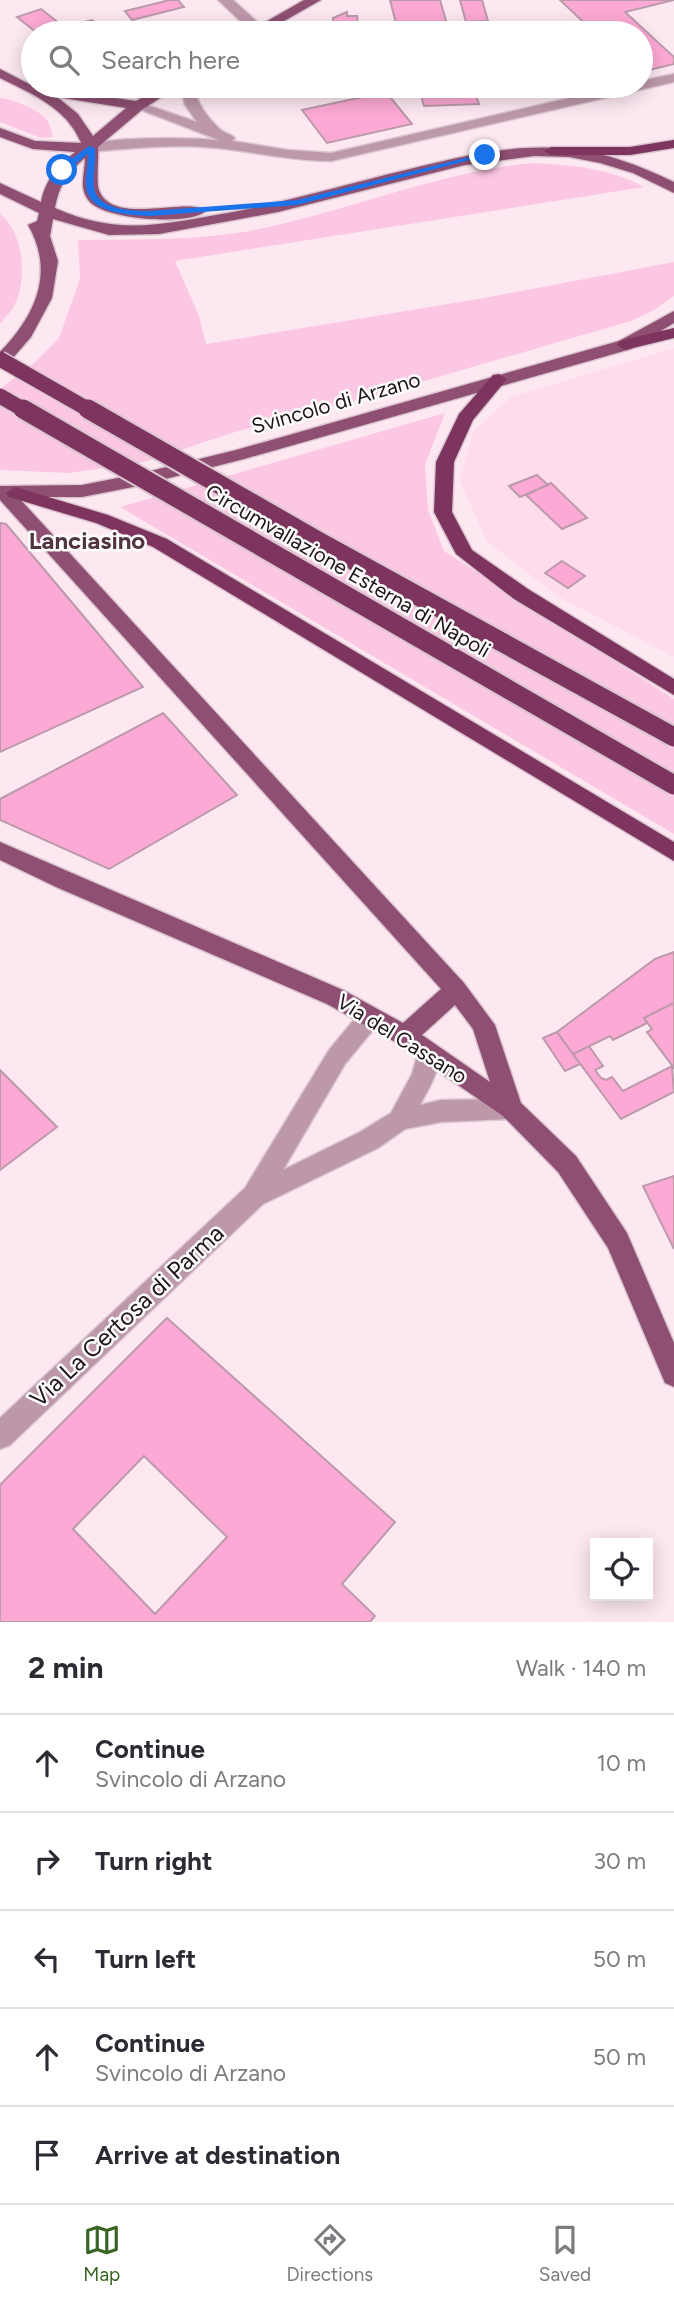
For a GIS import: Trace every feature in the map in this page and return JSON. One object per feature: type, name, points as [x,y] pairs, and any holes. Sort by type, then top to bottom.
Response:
[{"type":"highway","points":[[551,151],[630,151],[674,144]]},
{"type":"highway","points":[[625,345],[674,333]]},
{"type":"highway","name":"Circumvallazione Esterna di Napoli","points":[[0,361],[318,541],[674,737]]},
{"type":"highway","points":[[499,379],[465,418],[445,462],[443,512],[465,554],[520,594],[674,688]]},
{"type":"highway","name":"Circumvallazione Esterna di Napoli","points":[[0,396],[674,785]]},
{"type":"highway","points":[[6,492],[102,519],[160,543],[674,852]]},
{"type":"main road","points":[[276,21],[314,0]]},
{"type":"main road","points":[[0,73],[21,84]]},
{"type":"main road","points":[[0,84],[21,86]]},
{"type":"main road","points":[[44,98],[72,116],[82,129],[91,148],[92,169],[89,185],[92,195],[99,203],[112,209],[150,214],[297,203]]},
{"type":"main road","points":[[91,98],[138,106]]},
{"type":"main road","points":[[43,234],[50,192],[62,170],[138,106],[152,98]]},
{"type":"main road","points":[[0,132],[33,145],[91,148]]},
{"type":"main road","points":[[0,189],[62,218],[108,230],[132,232],[249,215],[485,155],[518,151],[551,151],[595,157],[648,173],[674,188]]},
{"type":"main road","points":[[0,189],[22,206],[43,234],[50,266],[49,281],[40,313],[18,345],[0,361]]},
{"type":"main road","name":"Svincolo di Arzano","points":[[6,492],[82,491],[238,455],[625,345],[674,316]]},
{"type":"main road","points":[[6,492],[456,990],[483,1025],[511,1109]]},
{"type":"main road","name":"Via del Cassano","points":[[0,850],[76,886],[335,997],[405,1036],[511,1109],[566,1164],[618,1241],[674,1374]]},
{"type":"main road","points":[[405,1036],[456,990]]},
{"type":"street","points":[[225,0],[245,21]]},
{"type":"street","points":[[653,83],[674,78]]},
{"type":"street","points":[[190,98],[200,119],[224,136]]},
{"type":"street","points":[[91,148],[170,142],[286,155],[331,157],[587,98]]},
{"type":"street","points":[[138,106],[256,150]]},
{"type":"street","name":"Via La Certosa di Parma","points":[[0,1436],[254,1196],[337,1057],[370,1017]]},
{"type":"street","name":"Via La Certosa di Parma","points":[[399,1120],[423,1076],[428,1052]]},
{"type":"street","name":"Via La Certosa di Parma","points":[[254,1196],[369,1140],[399,1120],[441,1111],[511,1109]]},
{"type":"shaded area","points":[[0,98],[33,109],[44,116],[53,137],[41,138],[0,122]]},
{"type":"shaded area","points":[[534,163],[577,166],[618,176],[644,187],[175,261],[199,316],[206,344],[484,298],[674,262],[674,296],[631,321],[376,395],[235,432],[144,462],[69,473],[0,470],[0,389],[34,363],[59,338],[80,279],[78,240],[172,238],[241,232],[298,220],[432,182],[500,167]]},
{"type":"shaded area","points":[[0,214],[8,222],[19,244],[22,270],[14,306],[0,324]]},
{"type":"shaded area","points":[[674,348],[674,657],[557,596],[487,541],[459,479],[474,431],[511,397]]},
{"type":"shaded area","points":[[445,413],[425,465],[428,510],[444,551],[674,699],[674,834],[120,507]]},
{"type":"building","points":[[178,0],[184,7],[132,20],[125,11]]},
{"type":"building","points":[[390,0],[440,0],[446,21],[395,21]]},
{"type":"building","points":[[460,0],[482,0],[488,21],[466,21]]},
{"type":"building","points":[[560,0],[674,0],[625,12],[635,21],[582,21]]},
{"type":"building","points":[[41,9],[57,21],[22,21],[17,17]]},
{"type":"building","points":[[347,12],[347,16],[357,16],[358,21],[333,21],[333,18]]},
{"type":"building","points":[[653,38],[674,57],[674,64],[653,69]]},
{"type":"building","points":[[358,98],[391,98],[412,124],[327,143],[302,110]]},
{"type":"building","points":[[422,98],[477,98],[479,104],[424,106]]},
{"type":"building","points":[[537,475],[548,485],[520,497],[509,486]]},
{"type":"building","points":[[551,483],[587,518],[562,529],[526,495]]},
{"type":"building","points":[[0,523],[6,524],[143,687],[0,752]]},
{"type":"building","points":[[562,561],[585,576],[568,588],[545,573]]},
{"type":"building","points":[[163,713],[237,795],[109,869],[0,820],[0,799]]},
{"type":"building","points":[[674,952],[674,1003],[644,1018],[647,1023],[613,1040],[610,1036],[573,1054],[557,1032],[655,959]]},
{"type":"building","points":[[674,1003],[674,1068],[647,1032],[652,1029],[644,1018]]},
{"type":"building","points":[[557,1032],[580,1064],[565,1071],[543,1038]]},
{"type":"building","points":[[589,1046],[603,1066],[595,1070],[601,1078],[606,1080],[612,1077],[623,1091],[672,1066],[674,1092],[621,1119],[573,1054]]},
{"type":"building","points":[[0,1070],[57,1127],[0,1170]]},
{"type":"building","points":[[674,1176],[674,1249],[643,1186]]},
{"type":"building","points":[[167,1318],[395,1522],[342,1584],[375,1616],[370,1622],[0,1622],[0,1485]],"holes":[[[144,1456],[227,1537],[155,1614],[73,1529]]]},
{"type":"district","name":"Lanciasino","points":[[87,541]]},
{"type":"route","points":[[62,170],[91,148],[92,169],[89,185],[92,195],[99,203],[128,213],[150,214],[297,203],[485,155]]}]
